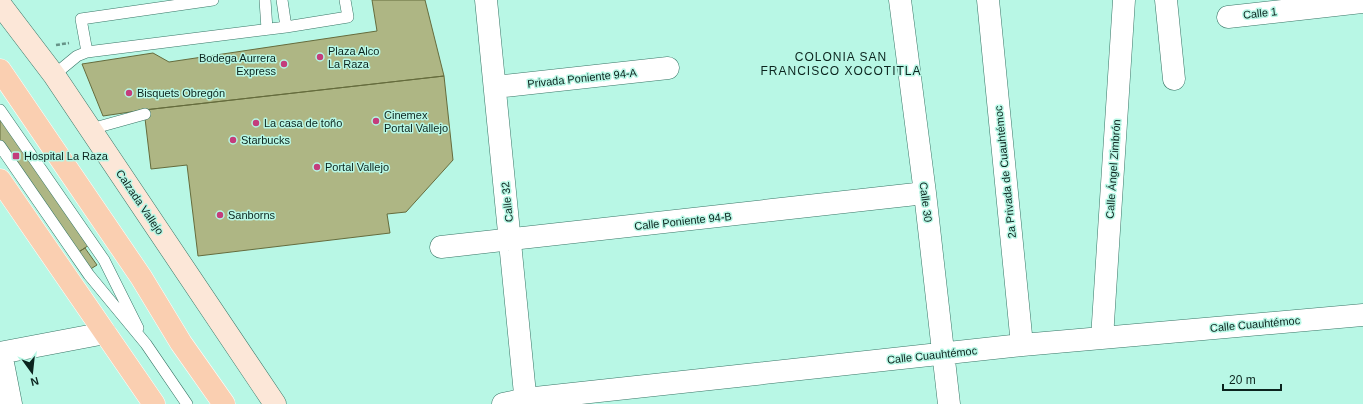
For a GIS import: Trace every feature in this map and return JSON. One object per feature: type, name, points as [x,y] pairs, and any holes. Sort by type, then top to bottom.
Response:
[{"type":"main road","name":"Calzada Vallejo","points":[[4,5],[93,132],[275,404]]},
{"type":"main road","points":[[0,70],[141,277],[181,343],[224,404]]},
{"type":"main road","points":[[0,180],[154,404]]},
{"type":"street","name":"Calle 32","points":[[486,0],[526,402]]},
{"type":"street","name":"Calle 30","points":[[900,0],[925,193],[949,404]]},
{"type":"street","name":"2a Privada de Cuauhtémoc","points":[[988,0],[1022,345]]},
{"type":"street","name":"Calle Ángel Zimbrón","points":[[1102,338],[1124,0]]},
{"type":"street","points":[[1166,0],[1174,79]]},
{"type":"street","name":"Calle 1","points":[[1228,17],[1363,2]]},
{"type":"street","name":"Privada Poniente 94-A","points":[[495,87],[668,68]]},
{"type":"street","name":"Calle Poniente 94-B","points":[[440,247],[925,193]]},
{"type":"street","name":"Calle Cuauhtémoc","points":[[503,404],[1022,345],[1363,315]]},
{"type":"street","points":[[11,404],[1,353],[105,334]]},
{"type":"lane","points":[[87,52],[81,19],[214,0]]},
{"type":"lane","points":[[264,0],[267,29]]},
{"type":"lane","points":[[282,0],[286,27]]},
{"type":"lane","points":[[54,75],[77,56],[87,52],[286,27],[348,17],[345,0]]},
{"type":"lane","points":[[0,110],[104,260],[146,344]]},
{"type":"lane","points":[[93,132],[145,117]]},
{"type":"lane","points":[[0,146],[89,275],[146,344],[187,404]]},
{"type":"path","points":[[35,48],[85,40]]},
{"type":"building","name":"Plaza Alco La Raza","points":[[372,0],[425,0],[444,76],[103,116],[82,64],[153,53],[169,62],[377,31]]},
{"type":"building","name":"Portal Vallejo","points":[[444,76],[453,160],[406,212],[387,214],[390,233],[198,256],[187,165],[151,169],[144,110]]},
{"type":"building","points":[[0,114],[89,245],[73,256],[0,150]]},
{"type":"building","points":[[85,248],[97,265],[89,270],[77,253]]},
{"type":"place","name":"Plaza Alco La Raza","points":[[320,57]]},
{"type":"place","name":"Bodega Aurrera Express","points":[[284,64]]},
{"type":"place","name":"Bisquets Obregón","points":[[129,93]]},
{"type":"place","name":"Cinemex Portal Vallejo","points":[[376,121]]},
{"type":"place","name":"La casa de toño","points":[[256,123]]},
{"type":"place","name":"Starbucks","points":[[233,140]]},
{"type":"place","name":"Hospital La Raza","points":[[16,156]]},
{"type":"place","name":"Portal Vallejo","points":[[317,167]]},
{"type":"place","name":"Sanborns","points":[[220,215]]},
{"type":"district","name":"COLONIA SAN FRANCISCO XOCOTITLA","points":[[841,64]]}]
